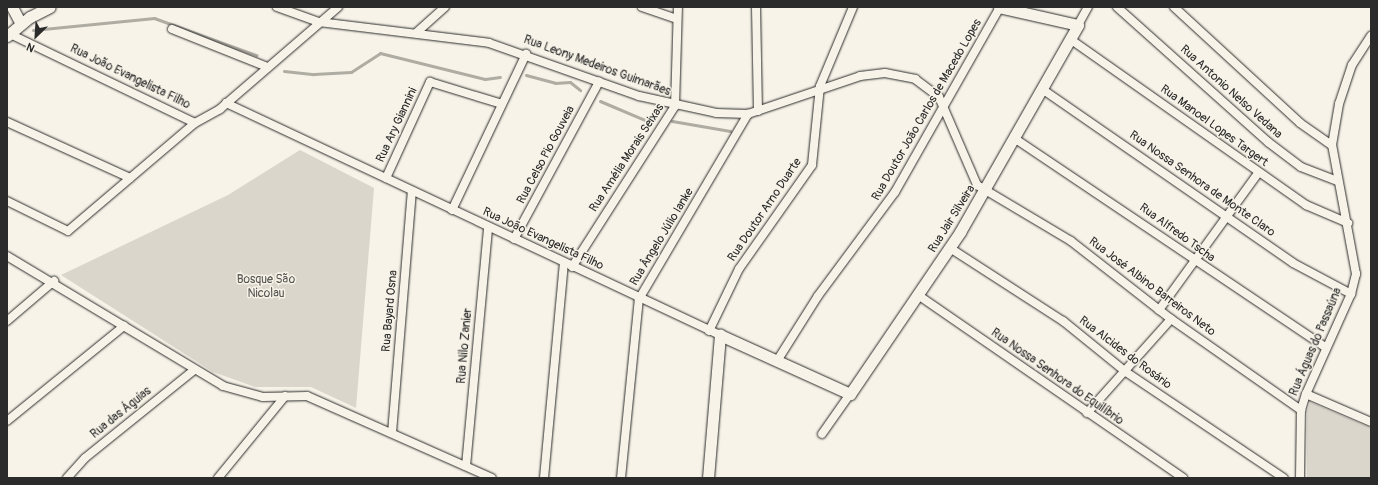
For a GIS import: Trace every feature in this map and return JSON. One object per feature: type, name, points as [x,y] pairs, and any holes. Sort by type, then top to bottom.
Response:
[{"type":"street","points":[[12,7],[20,24]]},
{"type":"street","points":[[9,35],[20,24],[50,7]]},
{"type":"street","name":"Rua Leony Medeiros Guimarães","points":[[277,7],[319,22],[489,43],[526,54],[599,82],[676,106],[748,114],[820,86],[860,76],[894,74],[929,87],[943,105],[974,181],[985,188]]},
{"type":"street","points":[[7,201],[68,231],[195,123],[226,103],[265,66],[338,7]]},
{"type":"street","points":[[416,33],[445,7]]},
{"type":"street","points":[[642,7],[677,19]]},
{"type":"street","name":"Rua Amélia Morais Seixas","points":[[572,267],[676,106],[678,7]]},
{"type":"street","points":[[756,7],[758,111]]},
{"type":"street","name":"Rua Doutor Arno Duarte","points":[[714,333],[739,269],[812,165],[820,86],[853,7]]},
{"type":"street","points":[[1000,7],[1078,25]]},
{"type":"street","name":"Rua Doutor João Carlos de Macedo Lopes","points":[[777,361],[818,296],[892,197],[1000,7]]},
{"type":"street","name":"Rua Jair Silveira","points":[[822,434],[950,248],[1088,7]]},
{"type":"street","name":"Rua Antonio Nelso Vedana","points":[[1116,7],[1268,142],[1301,167],[1337,181]]},
{"type":"street","points":[[1174,7],[1300,123],[1332,145]]},
{"type":"street","points":[[172,29],[265,66]]},
{"type":"street","name":"Rua João Evangelista Filho","points":[[9,35],[195,123]]},
{"type":"street","name":"Rua Águas do Passaúna","points":[[1300,478],[1301,410],[1325,348],[1351,294],[1357,263],[1337,181],[1332,145],[1338,104],[1352,66],[1371,36]]},
{"type":"street","name":"Rua Manoel Lopes Targert","points":[[1070,39],[1258,173],[1306,205],[1348,224]]},
{"type":"street","points":[[452,210],[526,54]]},
{"type":"street","name":"Rua Ary Giannini","points":[[386,178],[430,82],[502,104]]},
{"type":"street","name":"Rua Celso Pio Gouveia","points":[[514,239],[599,82]]},
{"type":"street","name":"Rua Nossa Senhora de Monte Claro","points":[[1042,89],[1228,216],[1293,263],[1351,294]]},
{"type":"street","name":"Rua João Evangelista Filho","points":[[226,103],[639,299],[850,394]]},
{"type":"street","name":"Rua Ângelo Júlio Ianke","points":[[622,478],[639,299],[748,114]]},
{"type":"street","points":[[7,122],[130,178]]},
{"type":"street","name":"Rua Alfredo Tscha","points":[[1014,138],[1102,194],[1194,261],[1325,348]]},
{"type":"street","points":[[1160,310],[1258,173]]},
{"type":"street","name":"Rua José Albino Barreiros Neto","points":[[985,188],[1071,241],[1171,319],[1301,410]]},
{"type":"street","name":"Rua Bayard Osna","points":[[392,433],[412,191]]},
{"type":"street","name":"Rua Nilo Zanier","points":[[466,466],[488,227]]},
{"type":"street","name":"Rua Alcides do Rosário","points":[[950,248],[1063,321],[1126,372],[1284,478]]},
{"type":"street","points":[[7,256],[54,281],[194,370],[238,392],[285,396],[307,396],[492,478]]},
{"type":"street","points":[[544,478],[564,263]]},
{"type":"street","points":[[7,321],[54,281]]},
{"type":"street","name":"Rua Nossa Senhora do Equilíbrio","points":[[918,295],[1183,478]]},
{"type":"street","points":[[1087,413],[1126,372],[1171,319]]},
{"type":"street","points":[[7,421],[124,326]]},
{"type":"street","points":[[708,478],[714,333]]},
{"type":"street","name":"Rua das Águias","points":[[68,478],[85,458],[194,370]]},
{"type":"street","points":[[1306,394],[1371,422]]},
{"type":"street","points":[[218,478],[285,396]]},
{"type":"green space","name":"Bosque São Nicolau","points":[[300,150],[374,188],[356,408],[311,387],[255,387],[213,372],[61,275],[228,195]]},
{"type":"green space","points":[[1310,402],[1371,428],[1371,478],[1307,478],[1307,412]]},
{"type":"waterway","points":[[33,30],[154,18],[256,55]]},
{"type":"waterway","points":[[284,71],[314,74],[351,72],[380,53],[485,79],[500,77]]},
{"type":"waterway","points":[[526,75],[555,83],[570,82],[580,90]]},
{"type":"waterway","points":[[600,101],[645,120]]},
{"type":"waterway","points":[[672,121],[730,131]]}]
